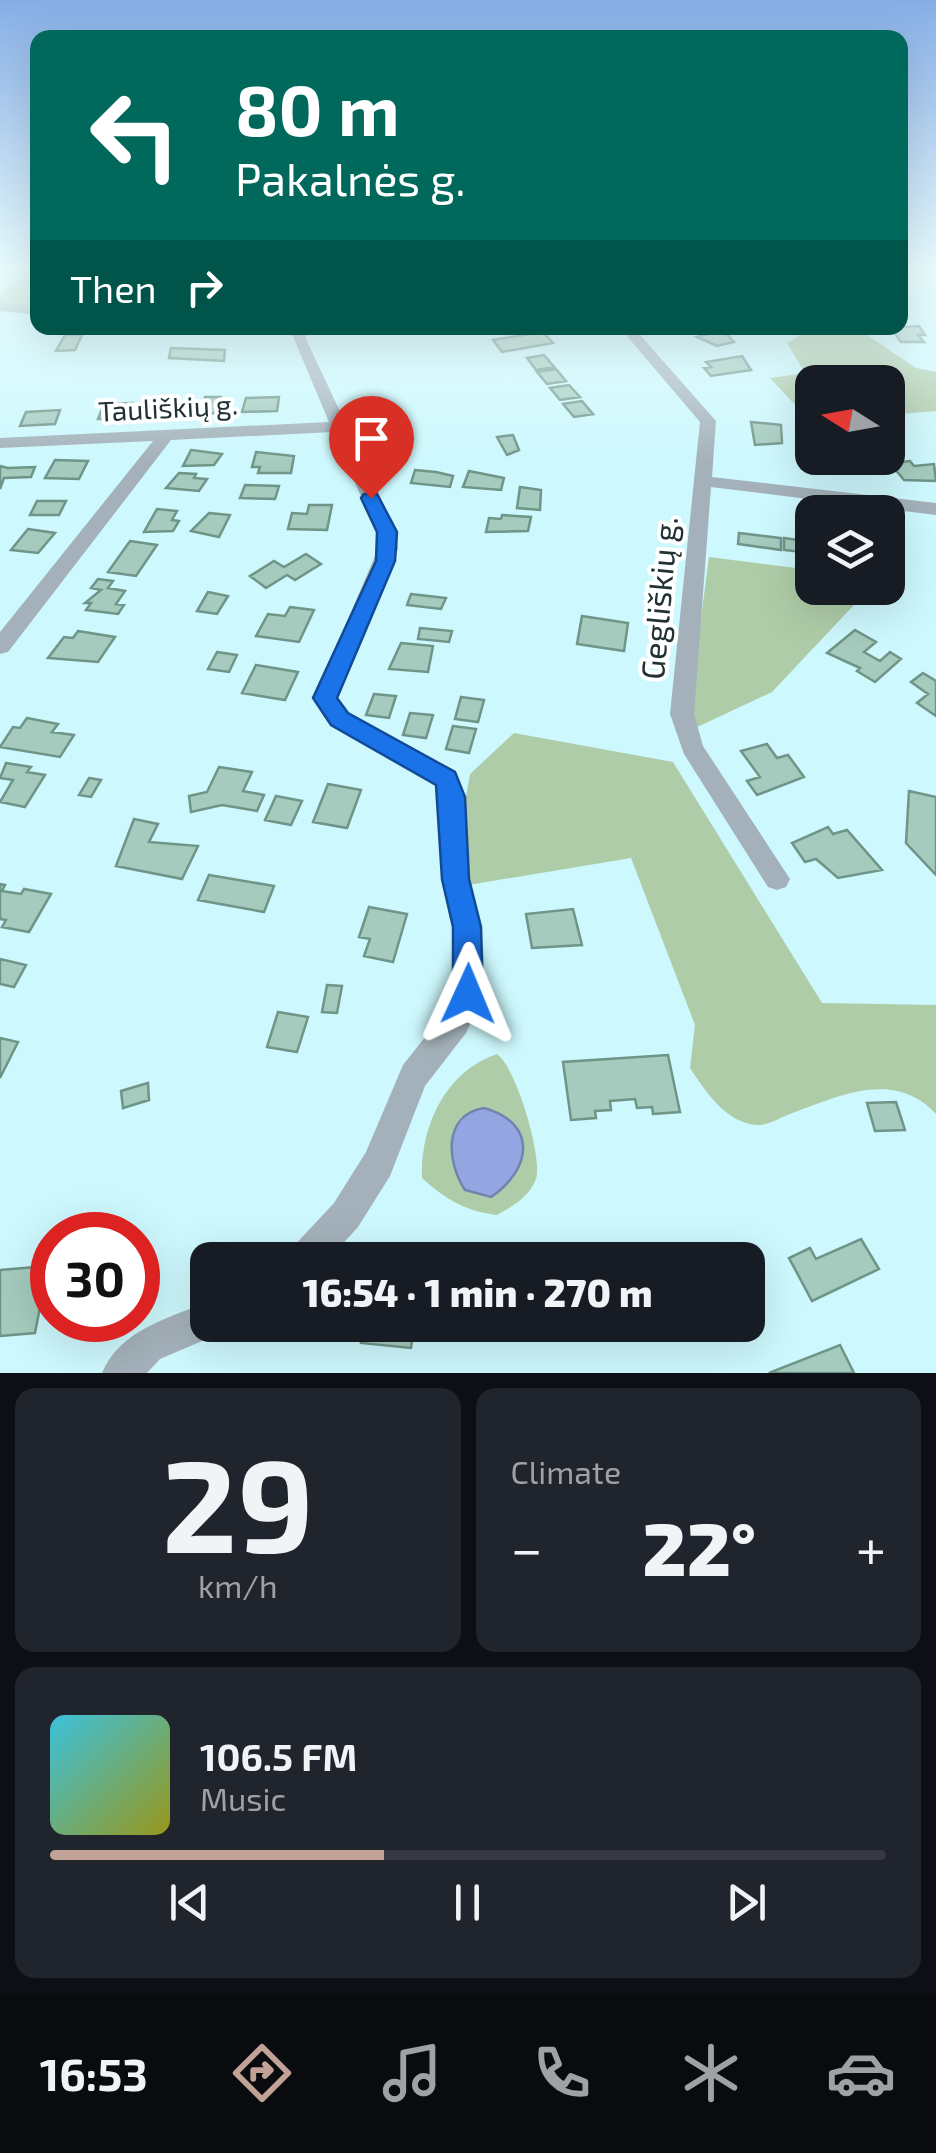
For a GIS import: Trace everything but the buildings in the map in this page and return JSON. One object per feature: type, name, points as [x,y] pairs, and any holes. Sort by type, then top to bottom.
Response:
[{"type":"street","points":[[299,335],[387,532],[388,549],[325,698],[340,719],[446,779],[452,797],[456,879],[470,959],[468,994],[455,1023],[414,1076],[395,1114],[378,1164],[346,1216],[321,1242]]},
{"type":"street","name":"Gegliškių g.","points":[[633,335],[708,421],[682,714],[685,733],[777,880]]},
{"type":"street","name":"Tauliškių g.","points":[[0,442],[338,428]]},
{"type":"street","points":[[0,647],[165,437]]},
{"type":"street","points":[[704,481],[936,508]]},
{"type":"street","points":[[121,1373],[146,1346],[190,1328]]},
{"type":"green space","points":[[801,335],[867,335],[916,368],[936,372],[936,411],[905,414],[905,365],[800,365],[787,343]]},
{"type":"green space","points":[[795,374],[795,405],[770,378]]},
{"type":"green space","points":[[709,557],[795,568],[795,605],[854,605],[772,692],[695,728],[692,687]]},
{"type":"green space","points":[[514,733],[673,762],[822,1003],[936,1005],[936,1114],[920,1100],[884,1089],[847,1094],[761,1125],[728,1114],[690,1068],[695,1025],[631,858],[462,886],[463,814],[470,774]]},
{"type":"green space","points":[[497,1054],[520,1094],[537,1168],[529,1191],[497,1215],[456,1203],[422,1178],[426,1139],[440,1103],[463,1073]]},
{"type":"water","points":[[484,1108],[514,1124],[523,1148],[515,1173],[491,1197],[465,1190],[452,1154],[455,1130],[461,1120]]},
{"type":"route","points":[[371,498],[387,532],[386,561],[325,698],[329,709],[340,719],[446,779],[452,797],[456,879],[467,927],[468,994]]}]
